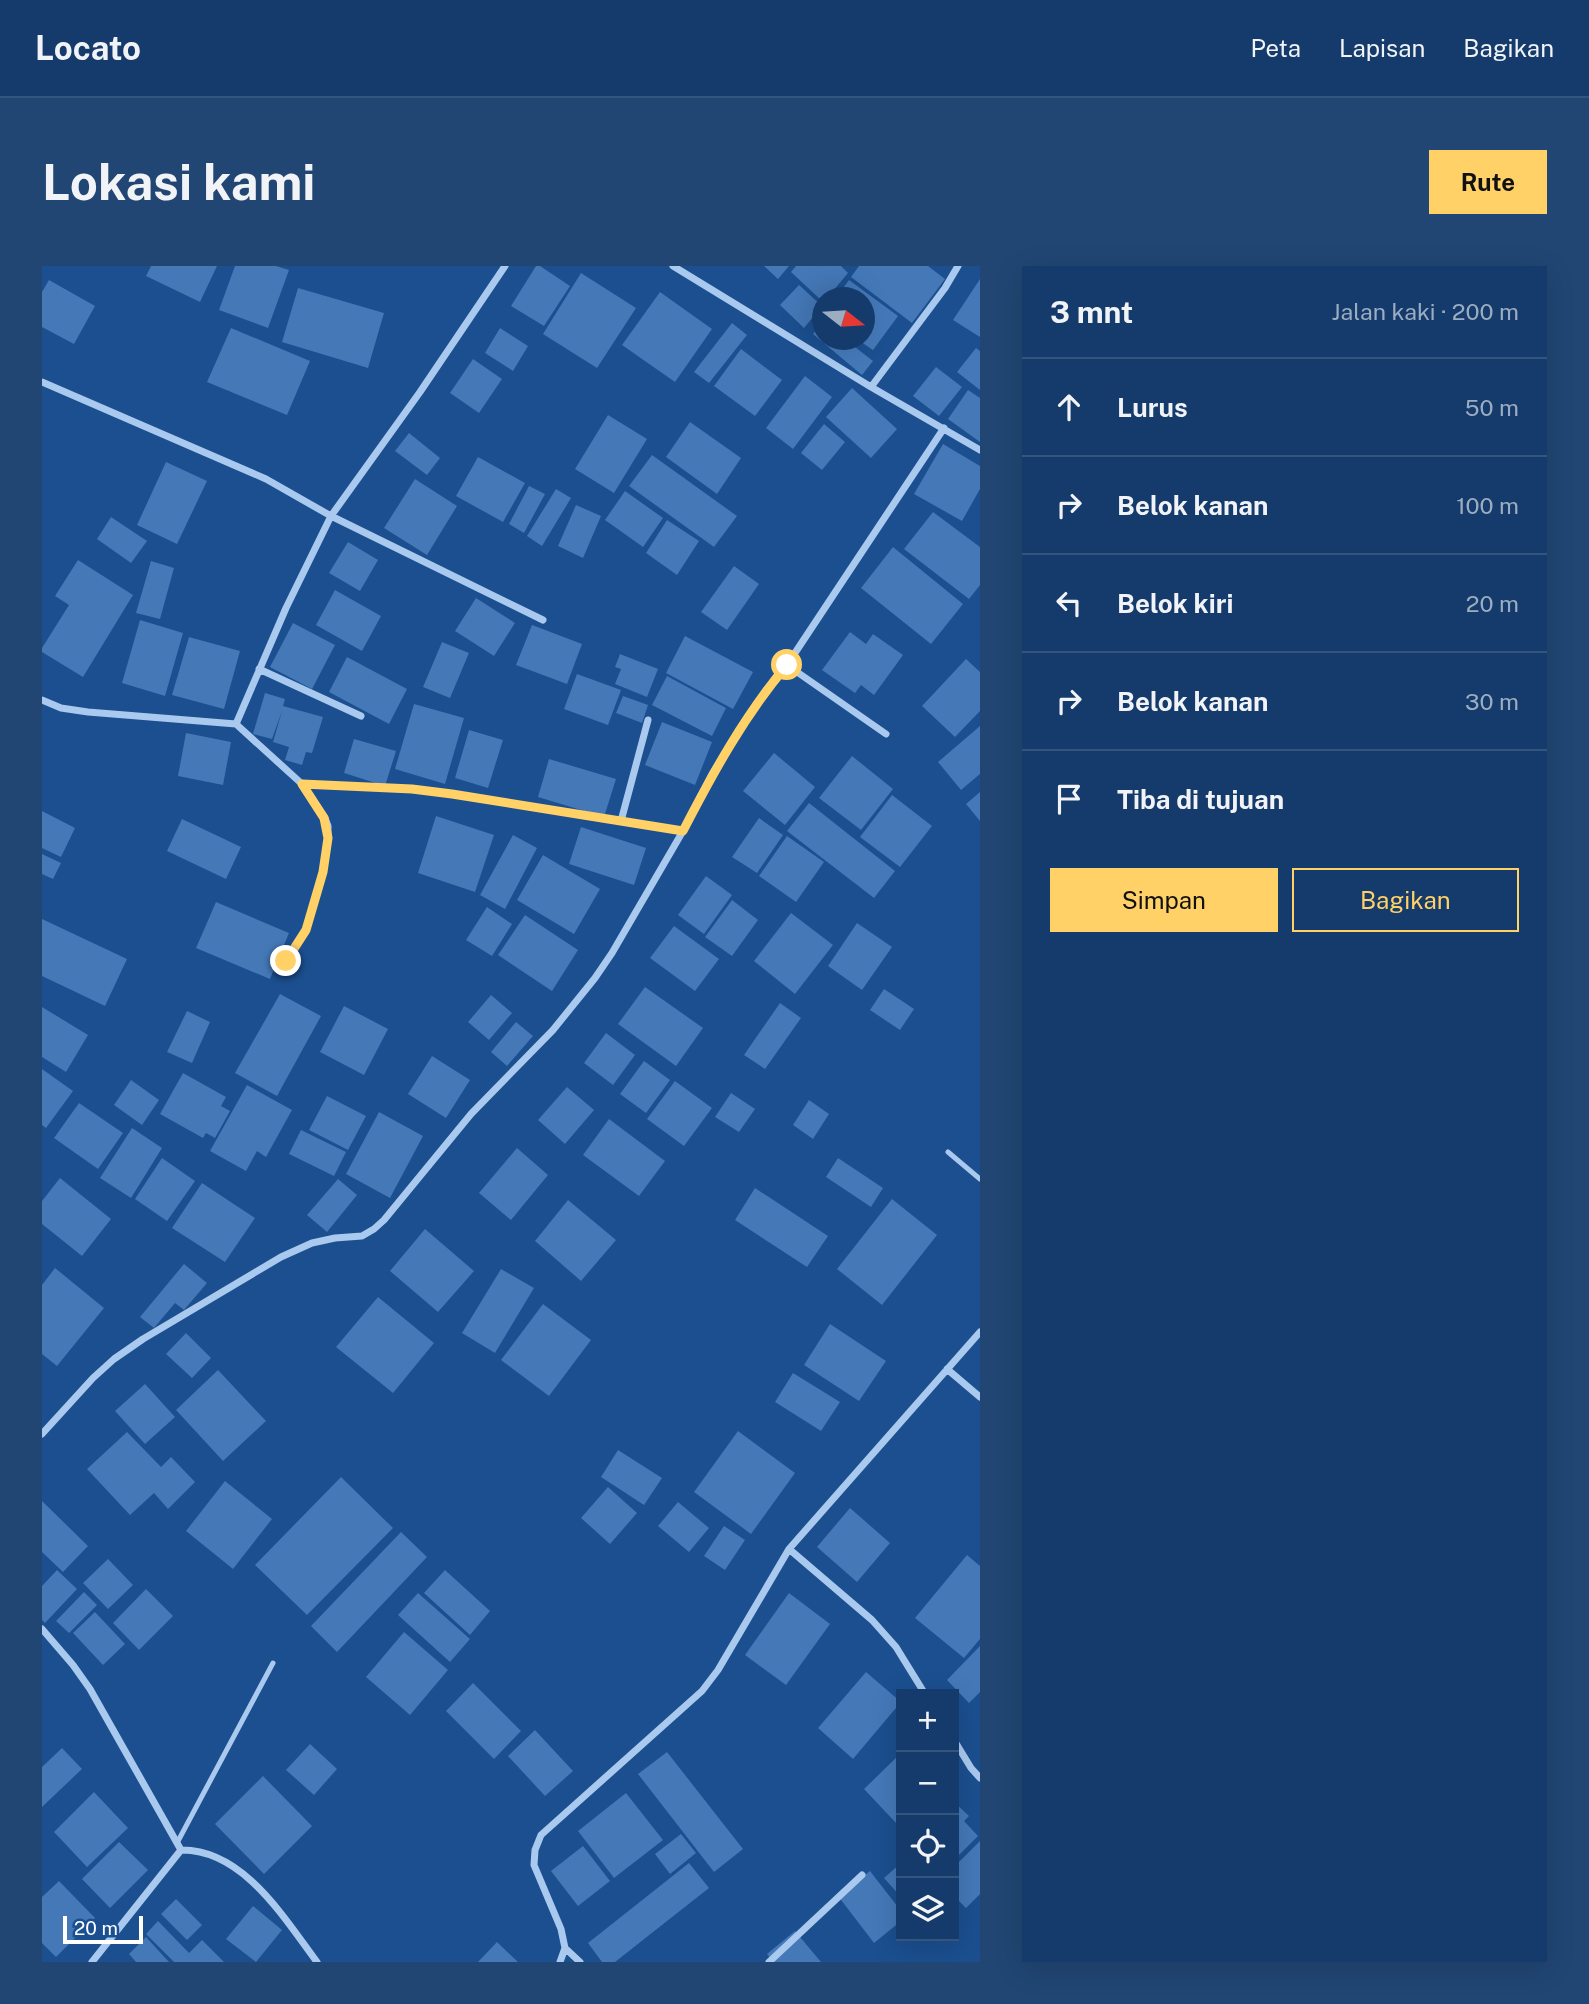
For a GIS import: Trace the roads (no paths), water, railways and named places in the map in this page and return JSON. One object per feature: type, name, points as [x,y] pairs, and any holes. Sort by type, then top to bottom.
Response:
[{"type":"street","points":[[236,724],[286,608],[331,516],[420,392],[505,266]]},
{"type":"street","points":[[673,266],[980,450]]},
{"type":"street","points":[[871,387],[945,288],[958,266]]},
{"type":"street","points":[[42,382],[266,479],[331,516],[543,620]]},
{"type":"street","points":[[42,1434],[114,1359],[159,1329],[281,1257],[312,1243],[362,1236],[374,1229],[471,1114],[553,1030],[612,953],[731,743],[766,690],[787,665],[944,428]]},
{"type":"street","points":[[787,665],[886,734]]},
{"type":"street","points":[[259,669],[361,716]]},
{"type":"street","points":[[42,700],[61,708],[88,712],[236,724],[302,784],[324,818],[328,838],[323,872],[306,930],[286,961]]},
{"type":"street","points":[[621,821],[648,720]]},
{"type":"street","points":[[302,784],[412,789],[683,831]]},
{"type":"street","points":[[560,1962],[565,1948],[561,1929],[534,1865],[535,1850],[541,1835],[702,1690],[718,1670],[789,1549],[980,1332]]},
{"type":"street","points":[[947,1368],[980,1397]]},
{"type":"street","points":[[789,1549],[872,1620],[895,1647],[922,1689]]},
{"type":"street","points":[[42,1629],[90,1689],[178,1847],[207,1853],[228,1863],[262,1891],[317,1962]]},
{"type":"street","points":[[959,1748],[980,1777]]},
{"type":"street","points":[[92,1962],[178,1847]]},
{"type":"street","points":[[769,1962],[862,1875]]},
{"type":"street","points":[[565,1948],[580,1962]]},
{"type":"lane","points":[[948,1152],[980,1178]]},
{"type":"lane","points":[[178,1847],[273,1664]]}]
